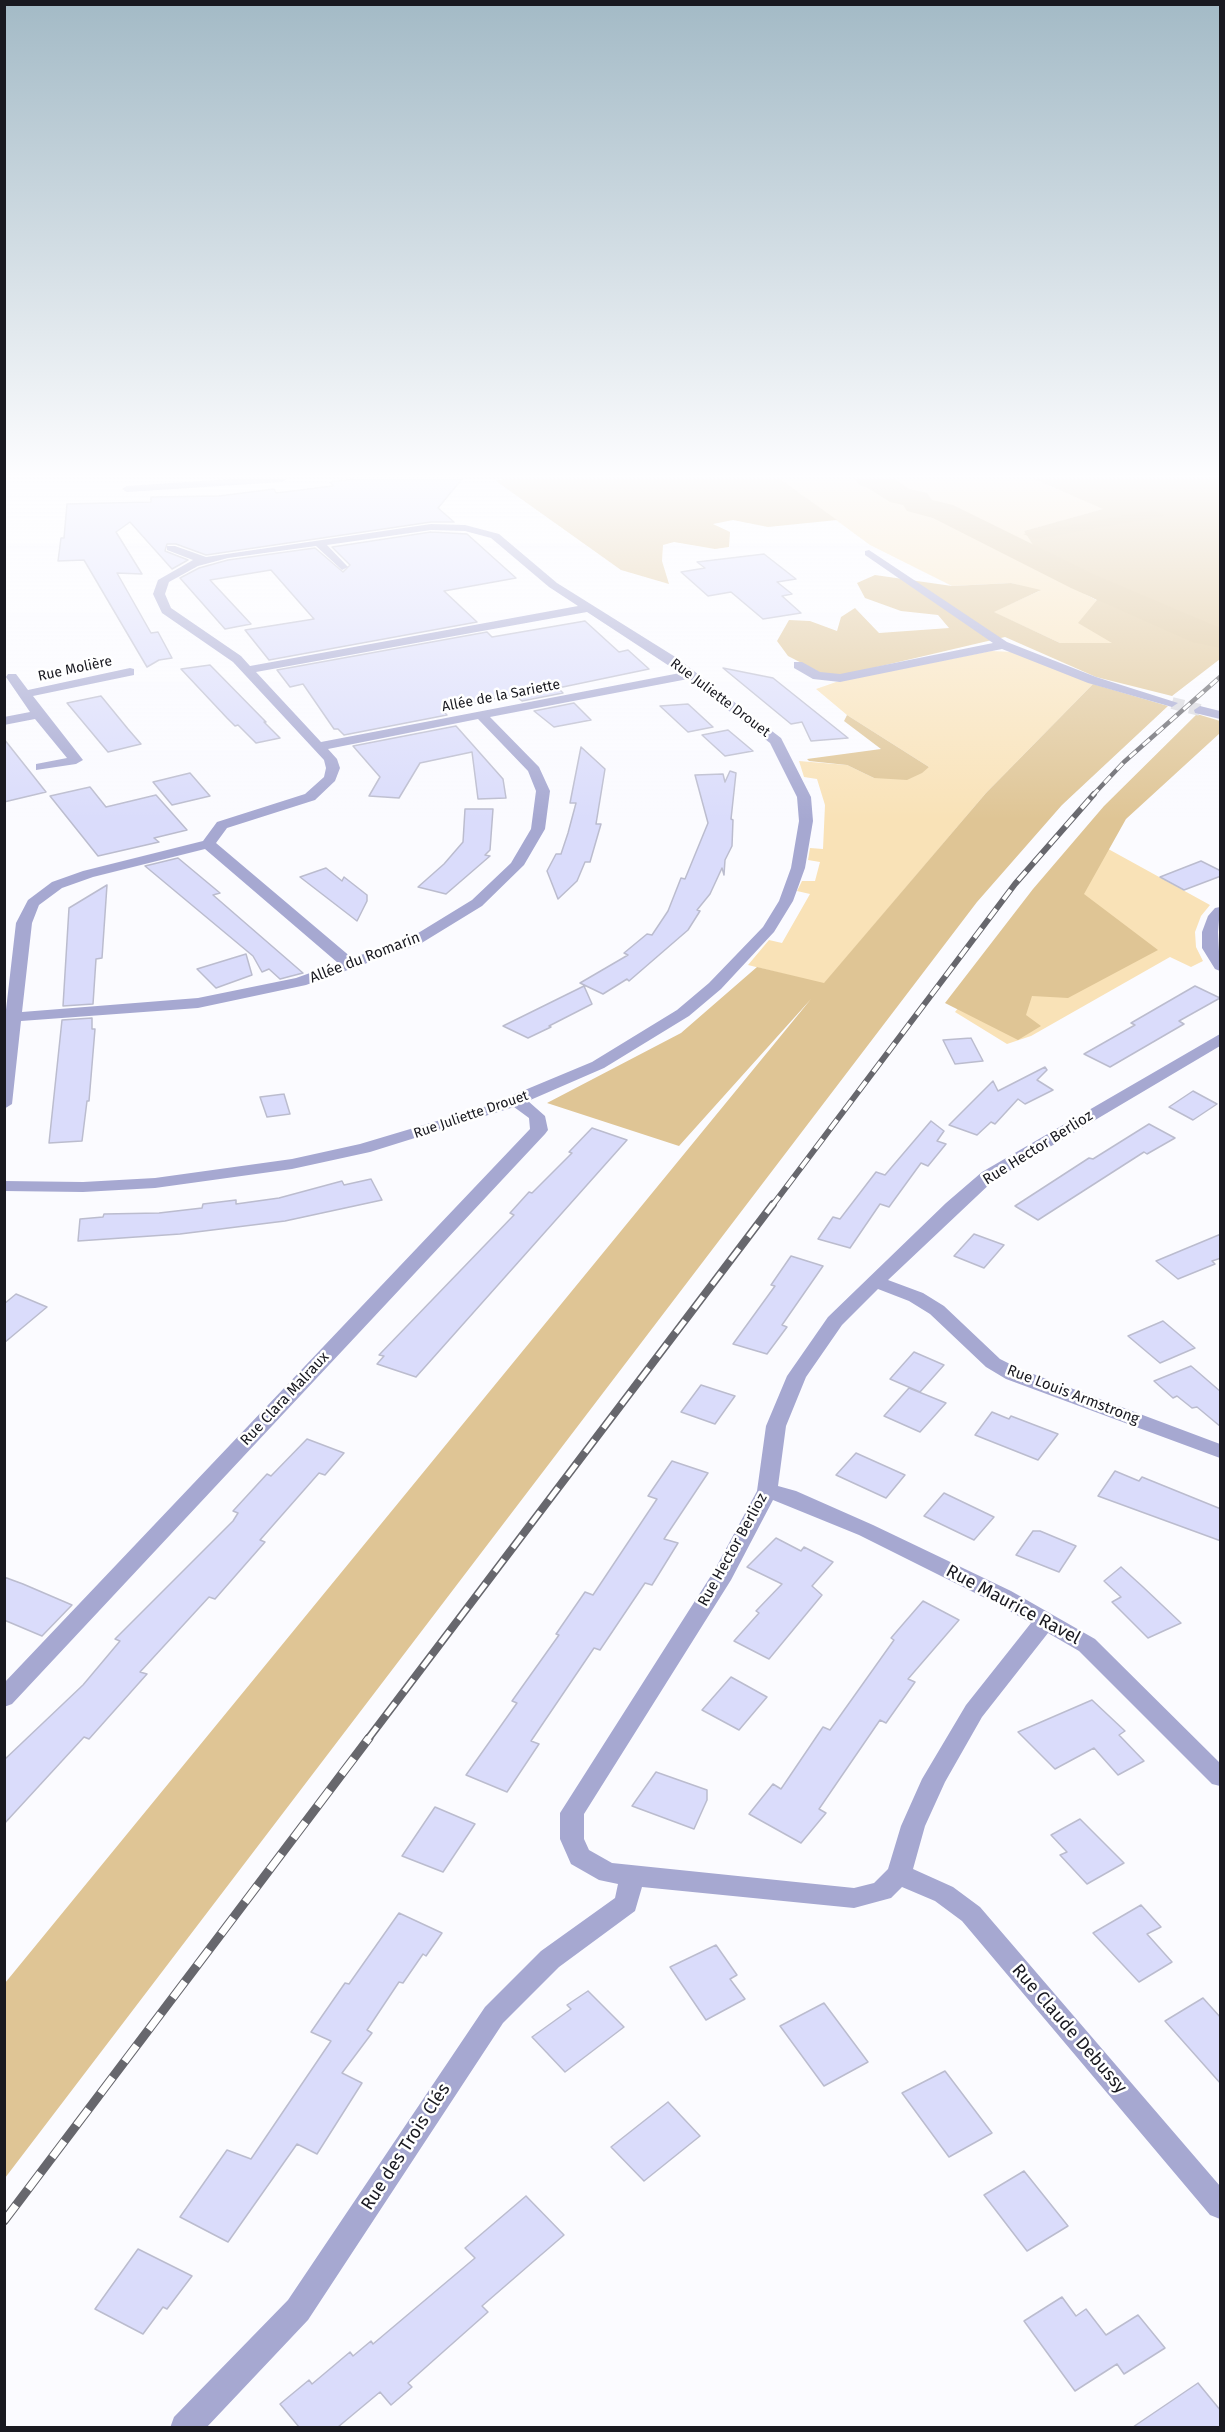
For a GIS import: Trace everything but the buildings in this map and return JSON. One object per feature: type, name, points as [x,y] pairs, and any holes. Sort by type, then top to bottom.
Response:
[{"type":"street","name":"Rue Juliette Drouet","points":[[160,592],[166,610],[233,654],[320,746],[330,759],[333,768],[330,778],[319,790],[296,802],[238,818],[222,825],[208,844]]},
{"type":"street","name":"Rue Juliette Drouet","points":[[4,1186],[83,1187],[155,1183],[292,1164],[422,1133],[516,1100],[598,1065],[683,1013],[746,956],[769,929],[786,901],[803,848],[806,821],[804,796],[776,741],[673,661],[565,592]]},
{"type":"street","points":[[927,592],[1003,645],[1092,680],[1172,703]]},
{"type":"street","points":[[248,670],[588,608]]},
{"type":"street","points":[[798,665],[817,675],[840,678],[1003,645]]},
{"type":"street","name":"Rue Molière","points":[[26,694],[130,672]]},
{"type":"street","name":"Allée de la Sariette","points":[[320,746],[689,675]]},
{"type":"street","name":"Rue Molière","points":[[12,677],[38,714],[76,760],[41,767]]},
{"type":"street","points":[[1200,710],[1221,716]]},
{"type":"street","points":[[4,721],[38,714]]},
{"type":"street","name":"Allée du Romarin","points":[[15,1017],[198,1003],[300,982],[415,941],[477,903],[517,865],[538,829],[543,791],[534,770],[482,716]]},
{"type":"street","points":[[4,1104],[24,923],[33,903],[57,885],[88,874],[208,844],[350,965]]},
{"type":"street","points":[[1221,911],[1215,916],[1210,932],[1210,948],[1221,966]]},
{"type":"street","name":"Rue Hector Berlioz","points":[[891,1883],[854,1898],[608,1874],[580,1857],[572,1839],[572,1814],[723,1574],[766,1491],[776,1426],[797,1376],[835,1321],[952,1207],[988,1176],[1221,1040]]},
{"type":"street","name":"Rue Clara Malraux","points":[[9,1687],[539,1130],[537,1116],[516,1100]]},
{"type":"street","name":"Rue Louis Armstrong","points":[[877,1282],[916,1297],[937,1310],[993,1363],[1013,1374],[1221,1451]]},
{"type":"street","name":"Rue Maurice Ravel","points":[[766,1491],[789,1496],[866,1530],[1004,1597],[1087,1645],[1221,1777]]},
{"type":"street","points":[[891,1883],[934,1779],[974,1711],[1046,1622]]},
{"type":"street","name":"Rue des Trois Clés","points":[[185,2427],[298,2310],[494,2015],[549,1959],[626,1904],[632,1876]]},
{"type":"street","name":"Rue Claude Debussy","points":[[891,1883],[944,1894],[971,1914],[1221,2206]]},
{"type":"shaded area","points":[[862,592],[1036,592],[994,612],[1060,643],[1112,643],[1078,623],[1097,600],[1083,592],[1220,592],[1220,659],[1172,696],[1096,677],[1005,637],[843,675],[821,673],[788,656],[777,641],[789,620],[810,621],[837,631],[841,617],[855,608],[879,633],[949,628],[938,615],[901,611],[865,598]]},
{"type":"shaded area","points":[[1036,592],[1082,592],[1098,601],[1079,623],[1114,643],[1060,643],[993,612]]},
{"type":"shaded area","points":[[991,651],[1013,652],[1093,684],[986,793],[824,984],[748,965],[769,940],[782,943],[810,894],[797,891],[802,881],[815,881],[820,862],[808,860],[810,848],[823,849],[825,805],[817,779],[804,777],[799,761],[847,765],[874,778],[929,767],[847,715],[816,689],[836,682]]},
{"type":"shaded area","points":[[1093,684],[1168,706],[1062,805],[977,902],[5,2178],[5,1983],[811,999],[679,1146],[547,1103],[681,1033],[757,967],[824,983],[986,793]]},
{"type":"shaded area","points":[[1197,714],[1220,721],[1220,733],[1126,819],[1084,894],[1158,950],[1068,998],[1032,996],[1026,1015],[1041,1026],[1018,1040],[945,1003],[1033,889],[1104,806]]},
{"type":"shaded area","points":[[847,715],[929,767],[907,780],[874,778],[847,765],[809,761],[807,759],[881,749],[844,721]]},
{"type":"shaded area","points":[[1101,845],[1210,905],[1201,916],[1195,932],[1196,947],[1203,961],[1191,967],[1170,957],[1031,1036],[1007,1044],[955,1012],[1019,933]]},
{"type":"waterway","points":[[1108,592],[1204,635],[1220,638]]},
{"type":"tunnel","points":[[1172,703],[1200,710]]},
{"type":"railway","points":[[1092,796],[1124,762],[1220,677]]},
{"type":"railway","points":[[772,1206],[1015,884],[1094,794]]},
{"type":"railway","points":[[368,1739],[773,1204]]},
{"type":"railway","points":[[4,2221],[369,1738]]}]
